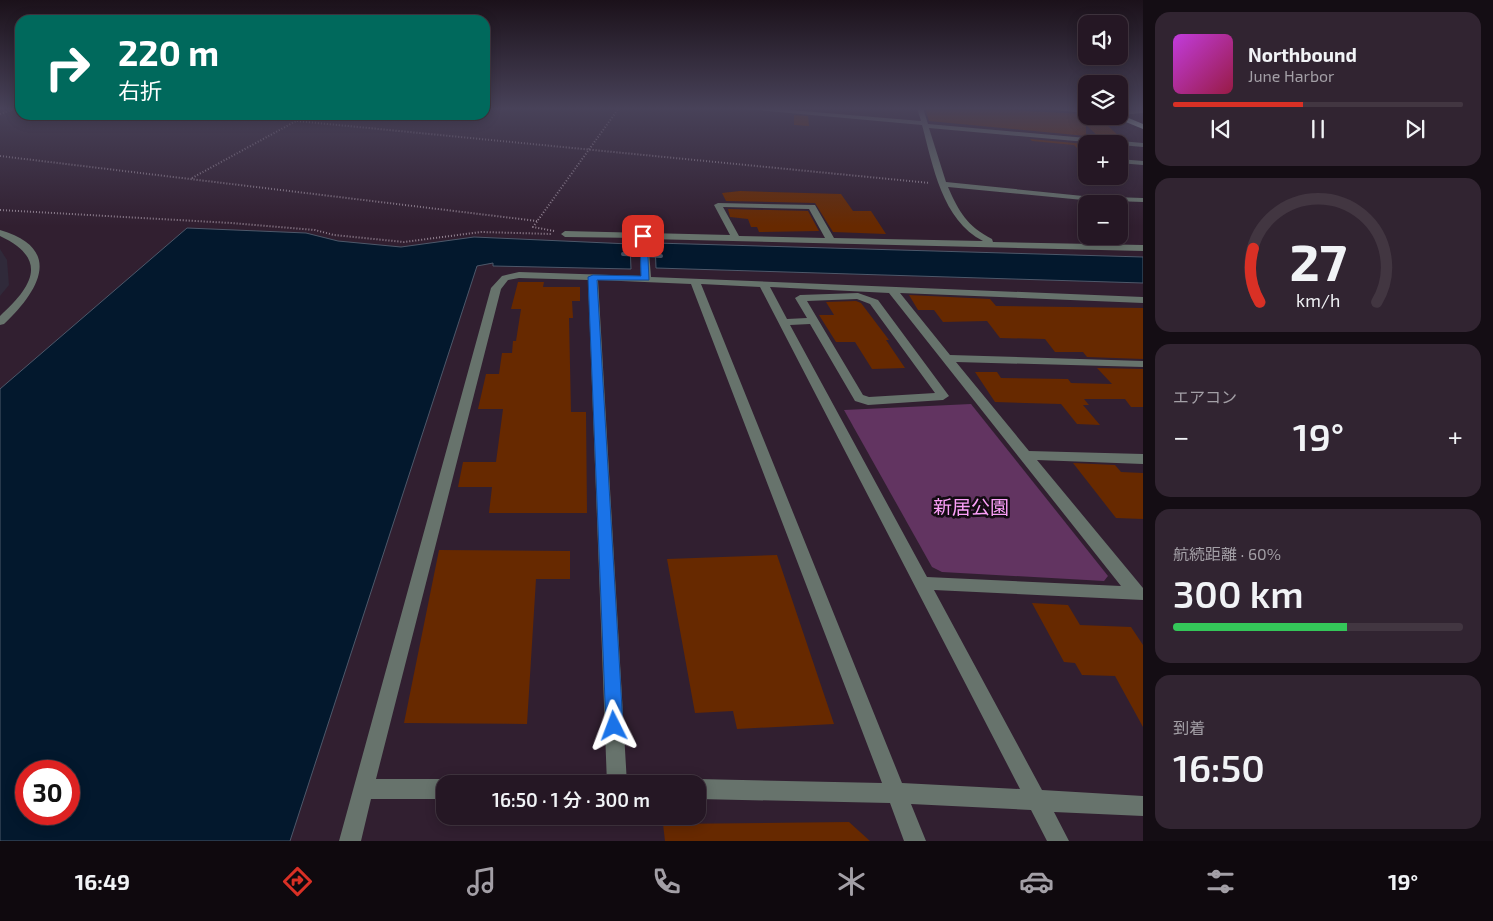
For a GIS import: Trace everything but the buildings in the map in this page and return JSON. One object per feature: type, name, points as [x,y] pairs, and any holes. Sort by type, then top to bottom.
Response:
[{"type":"street","points":[[933,147],[948,200],[964,224],[974,235],[1001,245]]},
{"type":"street","points":[[1128,162],[1143,163]]},
{"type":"street","points":[[944,184],[1074,198],[1143,200]]},
{"type":"street","points":[[736,238],[718,205],[812,207],[832,240]]},
{"type":"street","points":[[0,233],[18,240],[30,250],[36,262],[36,277],[26,295],[0,322]]},
{"type":"street","points":[[565,234],[1143,248]]},
{"type":"street","points":[[643,236],[646,279]]},
{"type":"street","points":[[350,841],[496,288],[505,278],[519,275],[694,280],[893,291],[1143,300]]},
{"type":"street","points":[[593,277],[617,775]]},
{"type":"street","points":[[694,280],[915,841]]},
{"type":"street","points":[[764,283],[1058,841]]},
{"type":"street","points":[[893,291],[1024,455],[1140,594]]},
{"type":"street","points":[[858,296],[874,302],[943,396],[868,400],[858,398],[814,321],[800,298],[858,296]]},
{"type":"street","points":[[784,322],[814,321]]},
{"type":"street","points":[[947,358],[1143,364]]},
{"type":"street","points":[[1024,455],[1143,459]]},
{"type":"street","points":[[921,583],[1140,594]]},
{"type":"street","points":[[363,789],[436,789]]},
{"type":"street","points":[[706,790],[896,793],[1143,806]]},
{"type":"path","points":[[192,179],[249,147]]},
{"type":"path","points":[[571,147],[944,184]]},
{"type":"path","points":[[565,234],[533,227],[589,149]]},
{"type":"path","points":[[0,156],[537,221]]},
{"type":"path","points":[[0,210],[231,223],[315,230],[334,235],[404,242],[481,232],[565,234]]},
{"type":"shaded area","points":[[0,249],[7,260],[9,285],[0,296]]},
{"type":"green space","name":"新居公園","points":[[971,404],[1108,576],[1104,581],[942,572],[932,567],[844,410]]},
{"type":"water","points":[[187,228],[306,233],[338,241],[401,247],[474,237],[630,244],[631,269],[493,266],[493,263],[477,266],[290,841],[0,841],[0,389]]},
{"type":"water","points":[[655,243],[1143,257],[1143,283],[656,268]]},
{"type":"waterway","points":[[623,254],[661,256]]},
{"type":"route","points":[[614,726],[593,277],[646,279],[643,236]]}]
